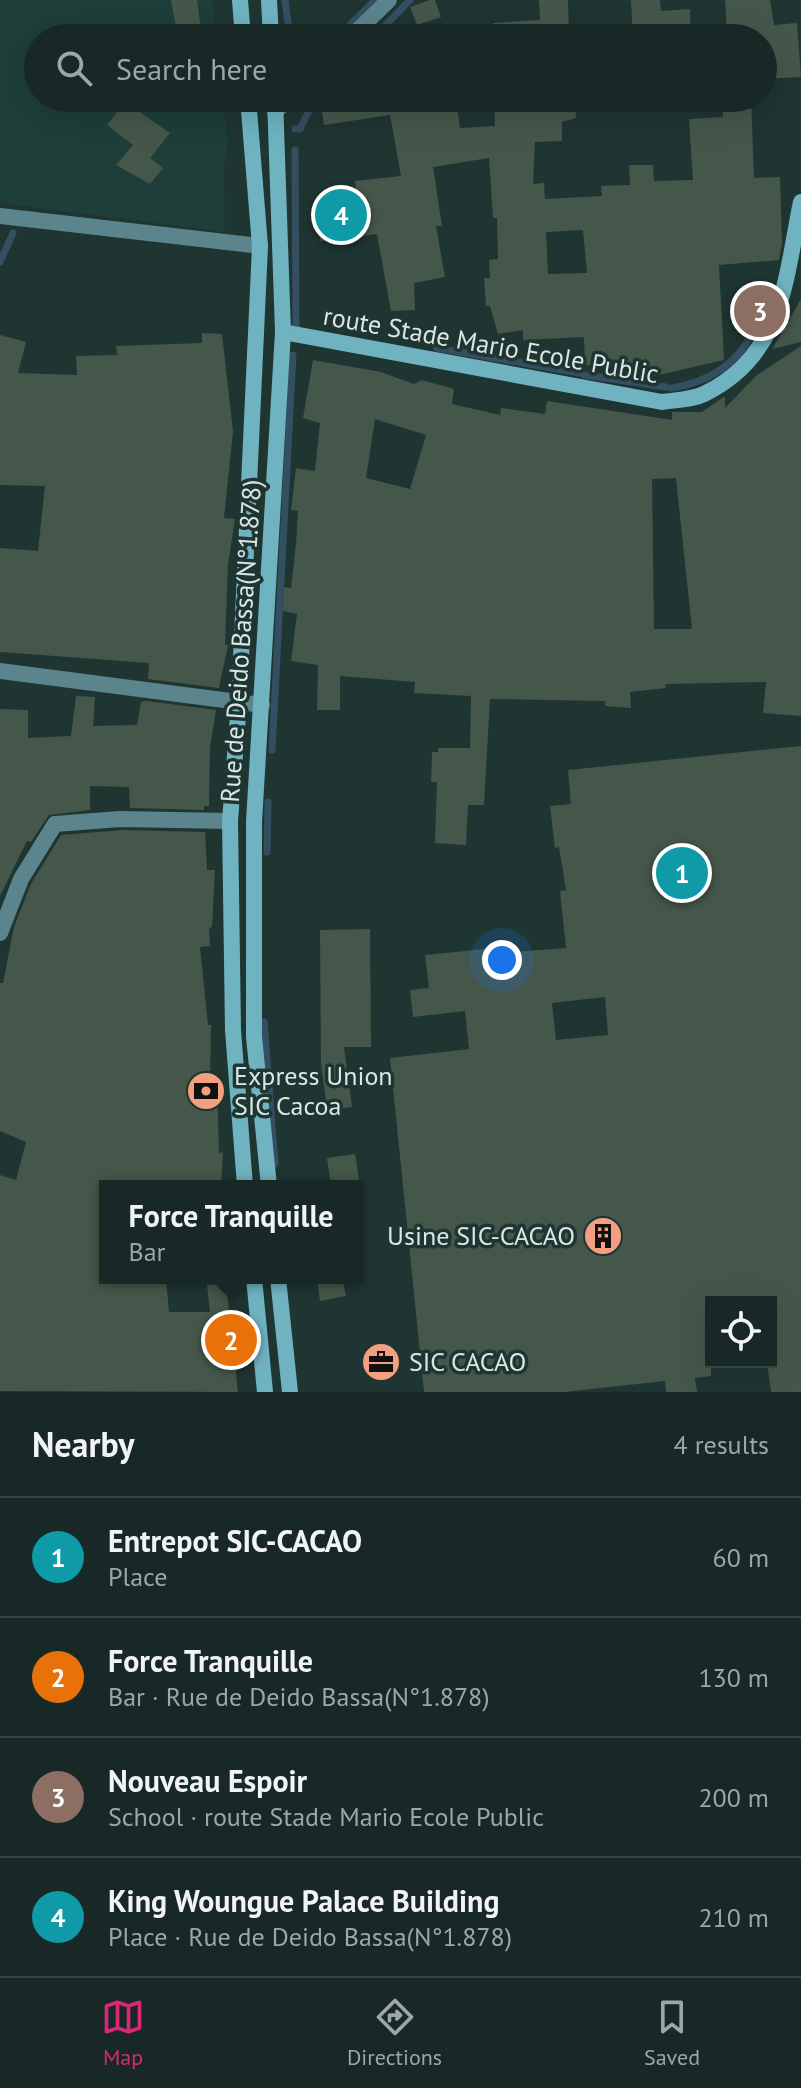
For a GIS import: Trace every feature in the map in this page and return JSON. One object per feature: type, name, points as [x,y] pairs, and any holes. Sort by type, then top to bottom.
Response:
[{"type":"main road","points":[[240,0],[242,24]]},
{"type":"main road","points":[[269,0],[270,24]]},
{"type":"main road","points":[[245,1180],[233,1030],[230,821],[239,702],[260,246],[249,112]]},
{"type":"main road","name":"Rue de Deido Bassa(N°1.878)","points":[[268,1180],[254,1037],[254,822],[283,332],[275,112]]},
{"type":"main road","name":"route Stade Mario Ecole Public","points":[[283,332],[662,402],[702,395],[743,369],[776,322],[801,202]]},
{"type":"main road","points":[[255,1284],[265,1392]]},
{"type":"main road","points":[[279,1284],[290,1392]]},
{"type":"street","points":[[364,24],[389,0]]},
{"type":"street","points":[[0,216],[260,246]]},
{"type":"street","points":[[0,671],[262,705]]},
{"type":"street","points":[[0,933],[21,879],[55,824],[120,819],[230,821]]},
{"type":"shaded area","points":[[0,0],[212,0],[215,24],[24,24],[24,112],[225,112],[228,143],[224,169],[225,232],[0,203]]},
{"type":"building","points":[[171,0],[197,0],[200,24],[175,24]]},
{"type":"building","points":[[435,0],[441,17],[417,24],[410,7]]},
{"type":"building","points":[[539,0],[568,0],[569,24],[493,24],[493,23],[540,20]]},
{"type":"building","points":[[631,0],[660,0],[661,11],[690,9],[691,24],[632,24]]},
{"type":"building","points":[[725,0],[770,0],[774,24],[726,24]]},
{"type":"building","points":[[797,23],[801,77],[777,78],[777,25]]},
{"type":"building","points":[[117,112],[140,112],[170,133],[150,158],[163,168],[150,184],[116,165],[133,145],[107,125]]},
{"type":"building","points":[[322,112],[458,112],[460,128],[495,126],[494,112],[576,112],[576,118],[562,122],[562,141],[535,142],[533,184],[544,183],[545,199],[602,196],[601,186],[630,185],[629,165],[653,165],[654,181],[693,180],[689,119],[723,117],[723,112],[752,112],[754,178],[780,177],[782,243],[779,260],[719,265],[724,360],[654,376],[653,370],[585,365],[584,337],[523,340],[523,330],[498,334],[490,306],[486,306],[484,278],[490,278],[489,260],[498,259],[497,218],[493,218],[489,158],[433,167],[442,226],[436,226],[445,277],[414,283],[415,310],[391,311],[377,234],[320,241],[319,198],[352,194],[356,192],[355,181],[401,176],[390,115],[324,125]],"holes":[[[583,230],[587,273],[548,274],[546,232]]]},
{"type":"building","points":[[801,299],[801,342],[772,349]]},
{"type":"building","points":[[202,333],[222,334],[233,431],[224,518],[235,519],[228,564],[225,645],[228,645],[219,688],[148,679],[149,663],[0,652],[0,548],[38,551],[45,486],[0,485],[0,335],[26,342],[18,373],[77,375],[76,356],[117,355],[116,346],[202,343]]},
{"type":"building","points":[[801,346],[801,716],[763,713],[766,682],[665,684],[666,688],[630,692],[631,708],[605,706],[605,701],[490,699],[484,805],[468,805],[466,845],[435,843],[437,782],[431,782],[432,752],[438,752],[438,748],[470,748],[471,696],[414,693],[415,682],[340,676],[340,710],[317,710],[318,665],[291,661],[297,614],[283,611],[284,587],[291,588],[296,544],[298,511],[291,510],[296,468],[315,471],[320,423],[303,418],[313,360],[381,372],[414,384],[422,380],[454,389],[452,404],[500,415],[501,408],[545,414],[547,401],[672,420],[672,412],[702,412],[725,396],[725,408],[757,375]],"holes":[[[375,419],[426,435],[410,489],[366,478]],[[676,478],[692,629],[654,629],[652,479]]]},
{"type":"building","points":[[76,696],[95,697],[93,726],[137,725],[141,702],[147,701],[216,710],[210,747],[209,806],[204,806],[204,810],[130,808],[129,787],[90,786],[90,810],[49,815],[31,842],[27,841],[0,896],[0,709],[28,710],[28,738],[71,736]]},
{"type":"building","name":"Usine SIC-CACAO","points":[[801,746],[801,1392],[771,1392],[768,1368],[777,1368],[777,1296],[705,1296],[705,1368],[711,1368],[711,1376],[695,1378],[697,1392],[666,1392],[665,1381],[564,1392],[424,1392],[390,1058],[469,1049],[465,1011],[413,1017],[410,990],[429,988],[425,955],[514,946],[515,952],[566,948],[560,891],[566,890],[559,847],[555,848],[550,806],[571,804],[568,770]],"holes":[[[605,997],[608,1035],[556,1040],[552,1003]]]},
{"type":"building","points":[[123,830],[205,832],[207,870],[215,870],[210,946],[200,947],[208,1025],[211,1025],[210,1079],[217,1079],[219,1153],[223,1152],[221,1180],[99,1180],[99,1284],[167,1284],[169,1312],[210,1312],[207,1285],[226,1284],[238,1392],[0,1391],[0,1175],[16,1180],[26,1142],[0,1131],[0,983],[3,983],[14,927],[31,884],[61,835]]},
{"type":"building","points":[[370,929],[371,1047],[344,1047],[352,1107],[327,1110],[321,1063],[320,930]]},
{"type":"building","points":[[355,1154],[359,1180],[330,1180],[327,1158]]},
{"type":"building","points":[[318,1284],[343,1284],[346,1296],[320,1301]]},
{"type":"waterway","points":[[285,0],[288,24]]},
{"type":"waterway","points":[[351,24],[375,0]]},
{"type":"waterway","points":[[387,24],[410,0]]},
{"type":"waterway","points":[[295,129],[300,129],[308,112]]},
{"type":"waterway","points":[[295,150],[296,329]]},
{"type":"waterway","points":[[0,262],[13,233]]},
{"type":"waterway","points":[[671,388],[696,382],[718,371],[737,355],[752,334]]},
{"type":"waterway","points":[[437,348],[579,373]]},
{"type":"waterway","points":[[272,750],[293,355]]},
{"type":"waterway","points":[[584,375],[666,387]]},
{"type":"waterway","points":[[267,852],[268,802]]},
{"type":"waterway","points":[[264,1022],[275,1164]]},
{"type":"place","name":"King Woungue Palace Building","points":[[341,215]]},
{"type":"place","name":"Nouveau Espoir","points":[[760,311]]},
{"type":"place","name":"Entrepot SIC-CACAO","points":[[682,873]]},
{"type":"place","name":"Express Union SIC Cacoa","points":[[206,1091]]},
{"type":"place","name":"Usine SIC-CACAO","points":[[603,1236]]},
{"type":"place","name":"Force Tranquille","points":[[231,1340]]},
{"type":"place","name":"SIC CACAO","points":[[381,1362]]}]
